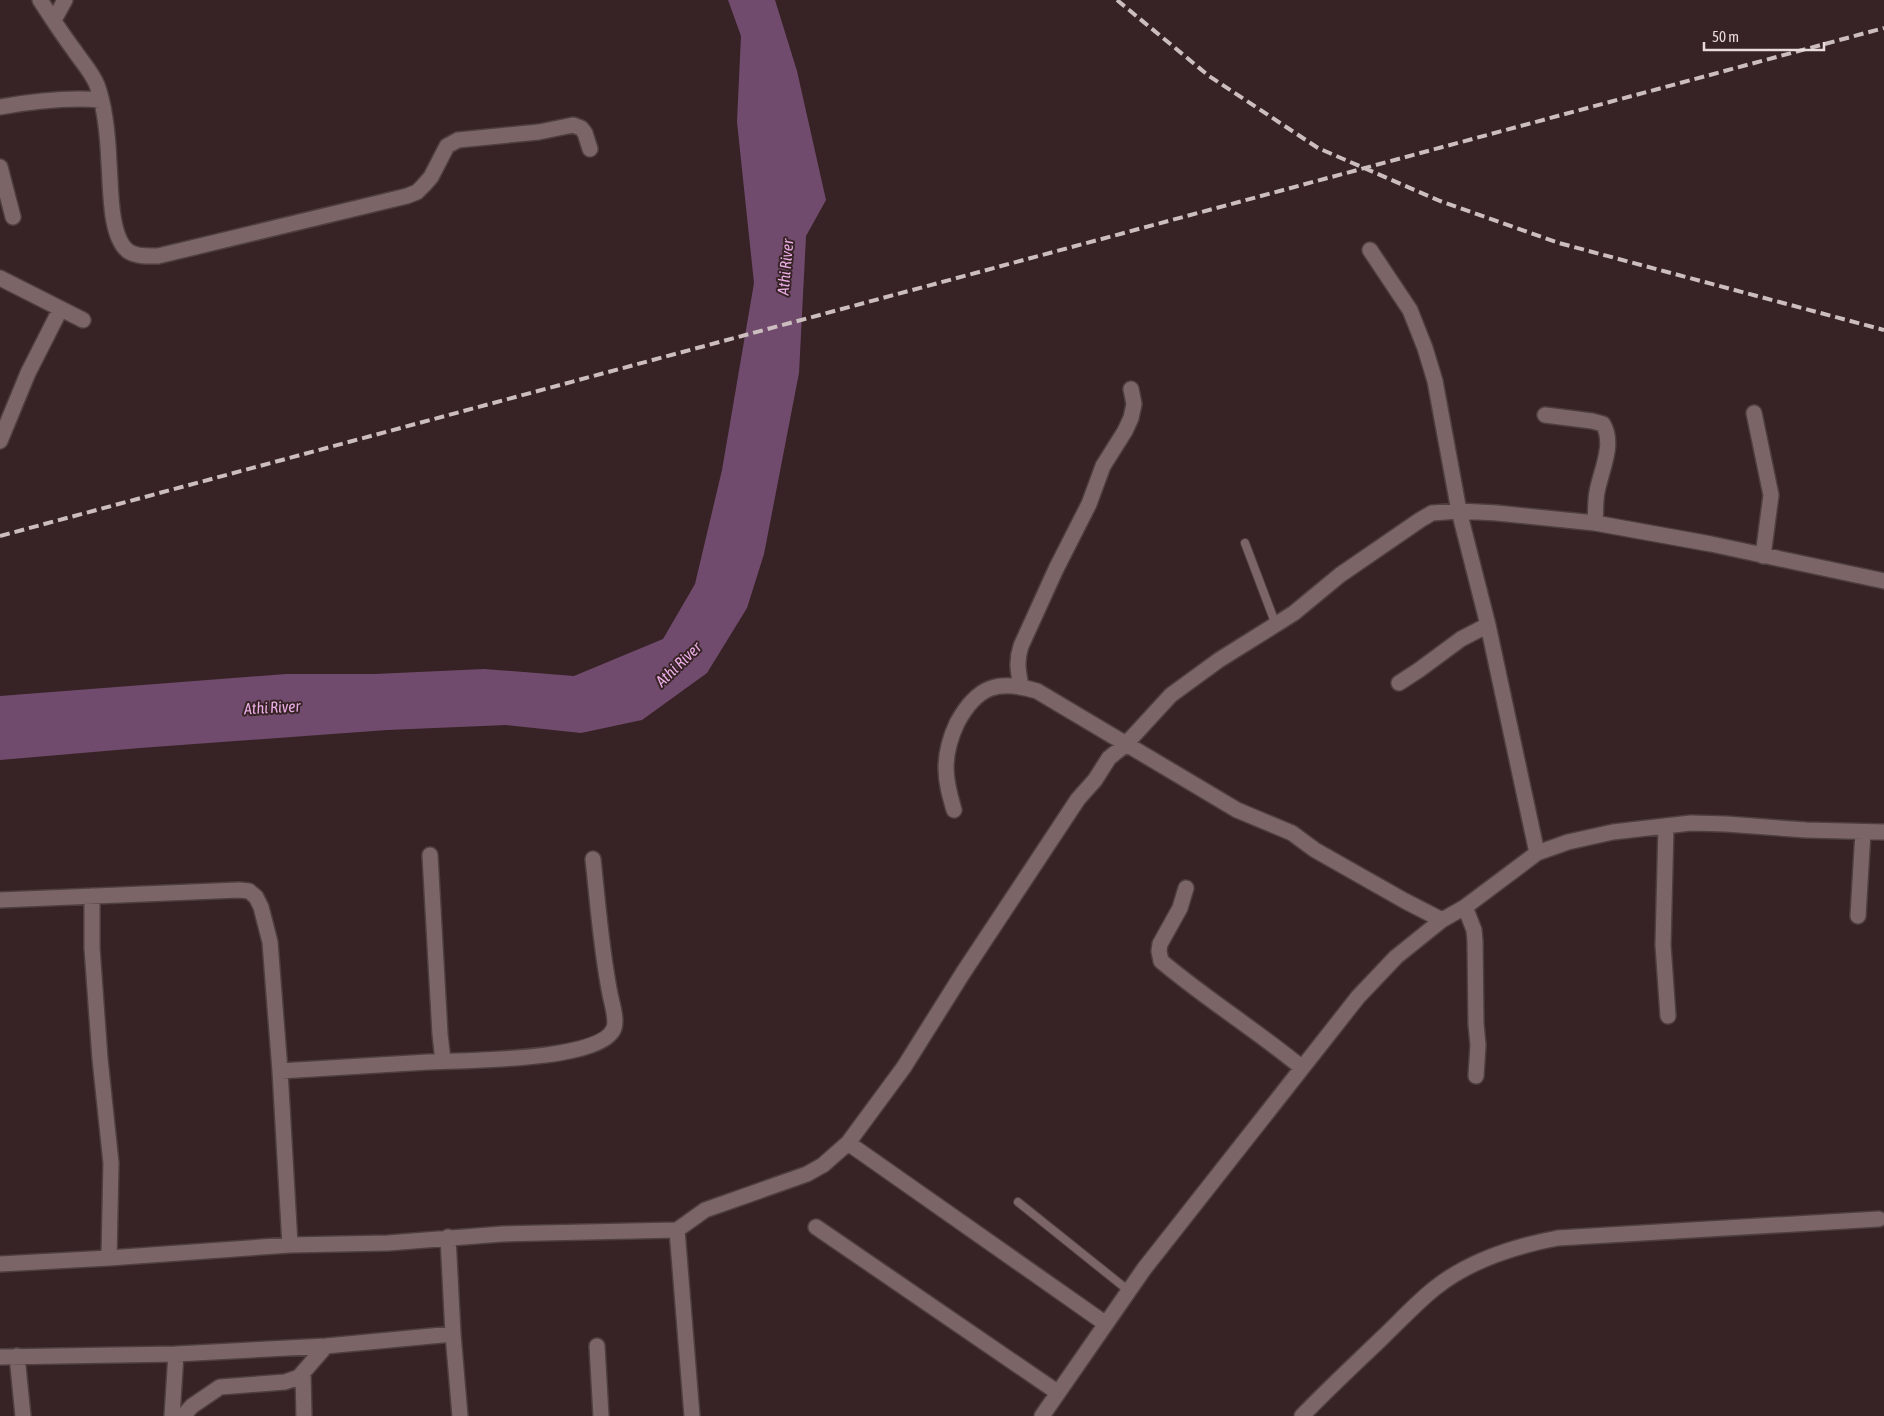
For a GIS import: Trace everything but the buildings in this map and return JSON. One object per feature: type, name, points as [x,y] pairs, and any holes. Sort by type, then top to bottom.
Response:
[{"type":"street","points":[[40,0],[74,51],[88,68],[97,86],[101,100],[109,163],[114,223],[121,240],[128,250],[145,256],[158,256],[407,196],[417,192],[424,185],[431,177],[447,146],[458,140],[538,132],[573,125],[581,128],[585,133],[590,149]]},
{"type":"street","points":[[54,20],[64,0]]},
{"type":"street","points":[[0,107],[80,98],[101,100]]},
{"type":"street","points":[[0,167],[13,217]]},
{"type":"street","points":[[1370,250],[1410,310],[1425,348],[1435,381],[1459,511],[1488,625],[1537,853]]},
{"type":"street","points":[[0,278],[83,320]]},
{"type":"street","points":[[0,441],[28,373],[60,310]]},
{"type":"street","points":[[1021,686],[1017,669],[1017,657],[1021,646],[1056,569],[1089,504],[1103,466],[1131,418],[1134,404],[1131,389]]},
{"type":"street","points":[[1754,413],[1771,495],[1763,556]]},
{"type":"street","points":[[1545,415],[1603,424],[1608,433],[1608,447],[1596,494],[1595,523]]},
{"type":"street","points":[[0,1264],[290,1245],[388,1243],[448,1237],[677,1230],[705,1210],[807,1174],[823,1165],[848,1143],[904,1067],[962,973],[1078,799],[1109,758],[1125,745],[1177,690],[1219,660],[1294,614],[1340,575],[1432,513],[1459,511],[1497,513],[1595,523],[1711,544],[1884,582]]},
{"type":"street","points":[[1399,683],[1461,639],[1488,625]]},
{"type":"street","points":[[954,810],[947,786],[946,767],[947,746],[958,722],[972,700],[985,691],[997,686],[1021,686],[1037,691],[1086,719],[1125,745],[1237,810],[1292,833],[1315,850],[1442,920]]},
{"type":"street","points":[[1042,1416],[1144,1269],[1301,1067],[1358,997],[1396,957],[1442,920],[1465,907],[1537,853],[1568,842],[1613,832],[1691,824],[1884,832]]},
{"type":"street","points":[[1666,826],[1664,945],[1668,1016]]},
{"type":"street","points":[[1858,916],[1863,832]]},
{"type":"street","points":[[430,856],[443,1061]]},
{"type":"street","points":[[280,1071],[443,1061],[518,1059],[551,1054],[598,1043],[611,1034],[614,1026],[613,1010],[603,959],[594,859]]},
{"type":"street","points":[[1186,888],[1180,908],[1160,944],[1159,951],[1162,961],[1301,1067]]},
{"type":"street","points":[[0,900],[239,890],[249,892],[256,897],[261,907],[270,942],[290,1245]]},
{"type":"street","points":[[92,896],[92,948],[100,1059],[111,1163],[108,1258]]},
{"type":"street","points":[[1465,907],[1476,941],[1478,1045],[1476,1076]]},
{"type":"street","points":[[848,1143],[1106,1324]]},
{"type":"street","points":[[1302,1416],[1331,1385],[1436,1288],[1464,1270],[1494,1255],[1526,1244],[1558,1238],[1879,1219]]},
{"type":"street","points":[[816,1227],[1057,1392]]},
{"type":"street","points":[[677,1230],[692,1416]]},
{"type":"street","points":[[448,1237],[460,1416]]},
{"type":"street","points":[[0,1356],[176,1354],[326,1346],[453,1334]]},
{"type":"street","points":[[183,1416],[192,1406],[220,1387],[285,1382],[303,1374],[326,1346]]},
{"type":"street","points":[[597,1346],[601,1416]]},
{"type":"street","points":[[172,1416],[176,1354]]},
{"type":"street","points":[[17,1356],[23,1416]]},
{"type":"street","points":[[303,1374],[304,1416]]},
{"type":"lane","points":[[1245,543],[1276,625]]},
{"type":"lane","points":[[1018,1202],[1129,1291]]},
{"type":"water","name":"Athi River","points":[[728,0],[775,0],[797,71],[826,200],[806,236],[799,373],[764,554],[747,608],[707,673],[642,720],[581,733],[506,725],[387,730],[0,760],[0,696],[286,674],[375,674],[484,669],[574,676],[663,639],[695,584],[722,470],[754,283],[737,122],[741,36]]},
{"type":"railway","points":[[1117,0],[1209,76],[1318,148],[1440,201],[1559,243],[1884,330]]},
{"type":"railway","points":[[0,536],[1884,28]]}]
